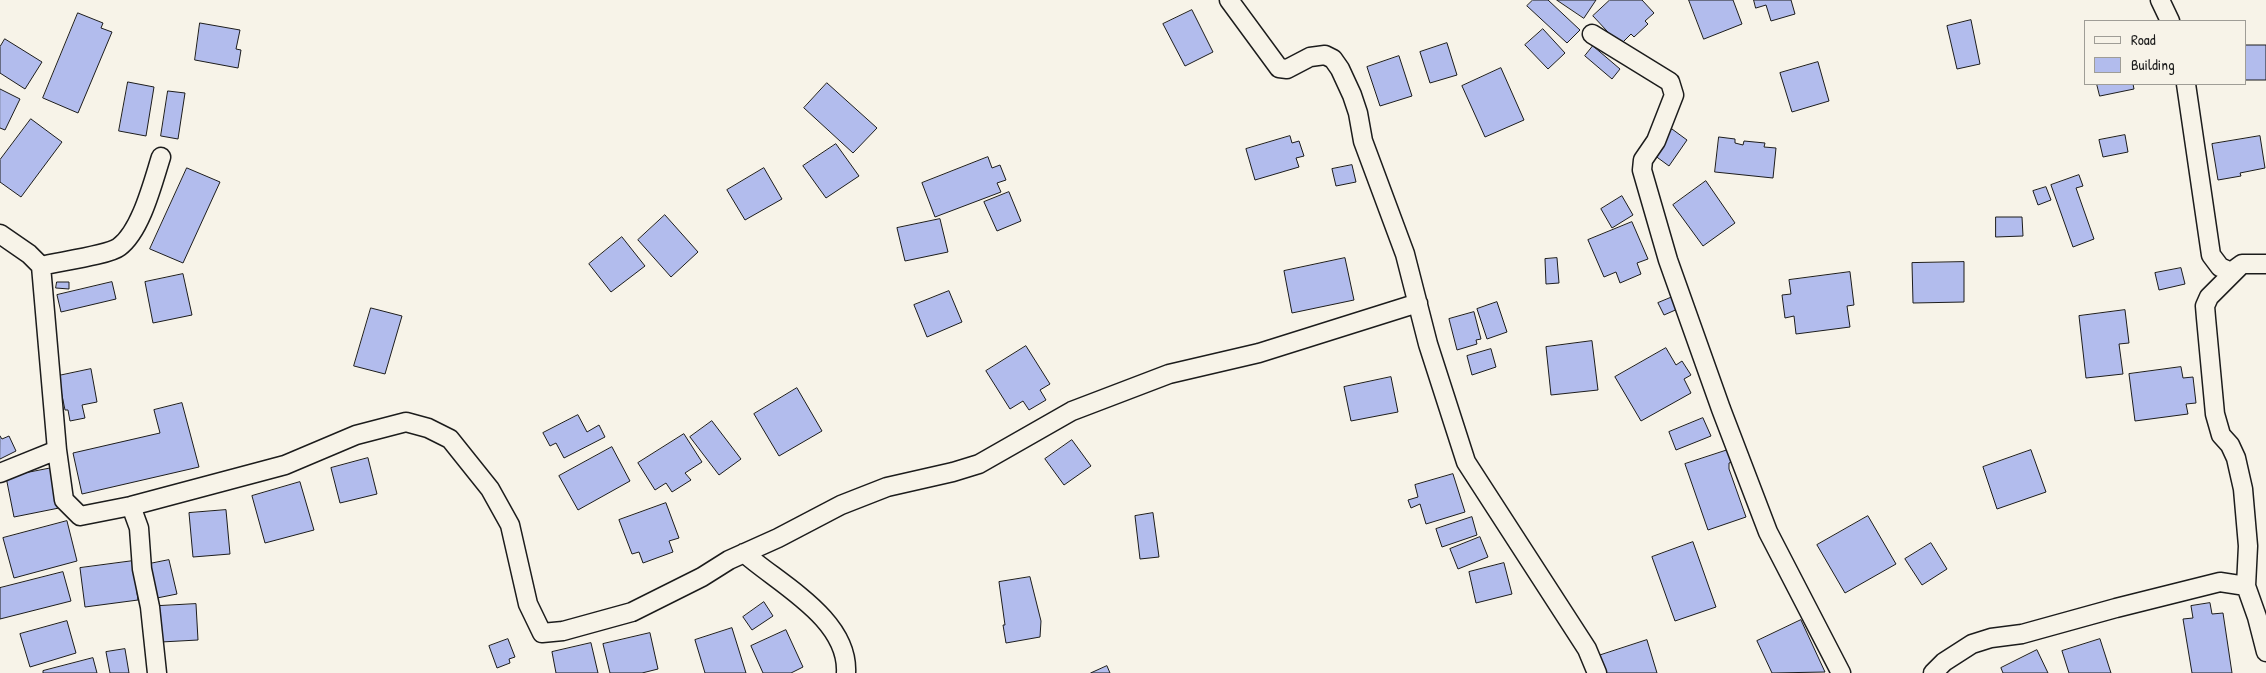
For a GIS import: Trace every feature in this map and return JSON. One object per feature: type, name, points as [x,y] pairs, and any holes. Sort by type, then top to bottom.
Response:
[{"type":"street","points":[[1229,0],[1279,68],[1287,69],[1310,57],[1325,55],[1334,59],[1352,95],[1358,113],[1363,141],[1405,254],[1448,409],[1466,462],[1582,641],[1597,673]]},
{"type":"street","points":[[2160,0],[2170,20]]},
{"type":"street","points":[[1592,34],[1670,82],[1673,89],[1674,95],[1656,141],[1643,160],[1642,170],[1665,251],[1721,409],[1768,532],[1841,673]]},
{"type":"street","points":[[2186,85],[2211,254],[2220,267],[2231,272],[2242,264],[2266,264]]},
{"type":"street","points":[[41,266],[108,253],[120,247],[130,234],[145,207],[161,157]]},
{"type":"street","points":[[0,234],[29,254],[41,266],[57,450],[64,500],[80,516],[131,506],[285,465],[356,435],[406,422],[428,428],[450,439],[490,489],[510,525],[528,604],[542,633],[563,631],[632,612],[744,553],[842,505],[887,487],[979,464],[1072,411],[1169,374],[1259,353],[1418,303]]},
{"type":"street","points":[[2242,264],[2209,297],[2205,306],[2217,426],[2236,458],[2243,488],[2248,546],[2246,586],[2258,617],[2266,652]]},
{"type":"street","points":[[0,473],[57,450]]},
{"type":"street","points":[[131,506],[139,528],[142,569],[150,607],[157,673]]},
{"type":"street","points":[[744,553],[823,616],[843,650],[846,673]]},
{"type":"street","points":[[1933,673],[1944,662],[1972,644],[1991,638],[2022,634],[2220,582],[2246,586]]},
{"type":"building","points":[[1533,0],[1548,0],[1580,30],[1567,43],[1527,6]]},
{"type":"building","points":[[1557,0],[1596,0],[1584,18]]},
{"type":"building","points":[[1610,0],[1642,0],[1654,13],[1645,21],[1648,24],[1634,37],[1631,34],[1620,45],[1593,16]]},
{"type":"building","points":[[1689,0],[1733,0],[1742,24],[1704,39]]},
{"type":"building","points":[[1754,0],[1791,0],[1795,14],[1771,21],[1766,5],[1756,8]]},
{"type":"building","points":[[1192,10],[1213,52],[1185,66],[1163,24]]},
{"type":"building","points":[[78,13],[103,23],[101,28],[112,32],[78,113],[43,98]]},
{"type":"building","points":[[1971,20],[1980,64],[1957,69],[1947,26]]},
{"type":"building","points":[[200,23],[240,30],[236,49],[241,50],[238,68],[195,60]]},
{"type":"building","points":[[1543,29],[1565,53],[1548,69],[1525,45]]},
{"type":"building","points":[[5,39],[42,62],[25,89],[0,73],[0,47]]},
{"type":"building","points":[[1447,43],[1457,75],[1430,83],[1420,52]]},
{"type":"building","points":[[2246,45],[2266,45],[2266,80],[2246,80]]},
{"type":"building","points":[[1593,46],[1620,69],[1612,79],[1585,56]]},
{"type":"building","points":[[1399,56],[1412,96],[1380,106],[1367,67]]},
{"type":"building","points":[[1818,62],[1829,101],[1792,112],[1780,73]]},
{"type":"building","points":[[1501,68],[1524,120],[1485,137],[1462,86]]},
{"type":"building","points":[[128,82],[154,87],[146,136],[119,131]]},
{"type":"building","points":[[827,83],[877,128],[853,153],[804,108]]},
{"type":"building","points":[[2097,85],[2133,85],[2134,89],[2100,96]]},
{"type":"building","points":[[0,89],[20,99],[5,130],[0,128]]},
{"type":"building","points":[[168,91],[185,93],[178,139],[161,136]]},
{"type":"building","points":[[31,119],[62,142],[21,197],[0,182],[0,160]]},
{"type":"building","points":[[1672,129],[1687,140],[1669,166],[1654,155]]},
{"type":"building","points":[[2125,135],[2128,152],[2103,157],[2099,140]]},
{"type":"building","points":[[1290,136],[1292,143],[1299,141],[1304,156],[1296,158],[1299,167],[1255,180],[1246,149]]},
{"type":"building","points":[[2260,136],[2265,168],[2240,173],[2241,176],[2218,180],[2212,144]]},
{"type":"building","points":[[1719,137],[1735,139],[1735,143],[1743,145],[1744,141],[1765,143],[1764,147],[1776,148],[1773,178],[1715,172]]},
{"type":"building","points":[[836,144],[859,176],[826,198],[803,166]]},
{"type":"building","points":[[988,157],[992,168],[1000,165],[1006,180],[997,183],[1001,192],[935,217],[922,183]]},
{"type":"building","points":[[1352,165],[1356,182],[1336,186],[1332,169]]},
{"type":"building","points":[[187,168],[220,182],[183,263],[150,249]]},
{"type":"building","points":[[764,168],[782,199],[745,220],[727,190]]},
{"type":"building","points":[[2079,175],[2083,186],[2076,188],[2094,239],[2073,247],[2051,185]]},
{"type":"building","points":[[1706,181],[1735,223],[1703,246],[1673,205]]},
{"type":"building","points":[[2046,187],[2051,200],[2038,205],[2033,191]]},
{"type":"building","points":[[1009,192],[1021,221],[997,231],[984,202]]},
{"type":"building","points":[[1622,196],[1633,215],[1612,228],[1601,209]]},
{"type":"building","points":[[665,215],[698,252],[671,277],[638,240]]},
{"type":"building","points":[[1996,217],[2022,217],[2023,236],[1996,237]]},
{"type":"building","points":[[940,219],[948,252],[905,261],[897,228]]},
{"type":"building","points":[[1632,222],[1648,259],[1637,263],[1641,274],[1620,283],[1616,272],[1604,277],[1588,240]]},
{"type":"building","points":[[622,237],[645,266],[611,292],[589,264]]},
{"type":"building","points":[[1345,258],[1354,300],[1292,313],[1284,271]]},
{"type":"building","points":[[1557,258],[1559,283],[1546,284],[1545,259]]},
{"type":"building","points":[[1964,262],[1964,302],[1913,303],[1912,263]]},
{"type":"building","points":[[2181,268],[2185,284],[2159,290],[2155,273]]},
{"type":"building","points":[[1850,272],[1854,305],[1847,306],[1850,327],[1796,334],[1794,316],[1785,318],[1782,295],[1791,294],[1789,280]]},
{"type":"building","points":[[183,274],[192,315],[153,323],[145,282]]},
{"type":"building","points":[[57,282],[69,282],[69,289],[56,288]]},
{"type":"building","points":[[112,282],[116,299],[61,312],[57,295]]},
{"type":"building","points":[[949,291],[962,322],[927,337],[914,305]]},
{"type":"building","points":[[1675,296],[1680,308],[1664,315],[1658,303]]},
{"type":"building","points":[[1497,302],[1507,332],[1487,339],[1477,309]]},
{"type":"building","points":[[371,308],[402,316],[385,374],[354,366]]},
{"type":"building","points":[[2125,310],[2129,343],[2119,344],[2123,374],[2086,378],[2079,316]]},
{"type":"building","points":[[1474,312],[1481,339],[1476,340],[1477,344],[1457,350],[1449,319]]},
{"type":"building","points":[[1592,341],[1598,390],[1551,395],[1546,347]]},
{"type":"building","points":[[1026,346],[1050,384],[1040,390],[1046,400],[1029,410],[1023,401],[1010,409],[986,371]]},
{"type":"building","points":[[1666,348],[1676,365],[1682,361],[1691,375],[1684,379],[1691,393],[1641,421],[1615,377]]},
{"type":"building","points":[[1491,349],[1496,367],[1472,375],[1467,356]]},
{"type":"building","points":[[2181,367],[2183,378],[2193,377],[2196,403],[2186,404],[2188,414],[2135,421],[2129,374]]},
{"type":"building","points":[[91,369],[97,402],[82,405],[85,418],[70,421],[68,410],[65,410],[58,376]]},
{"type":"building","points":[[1391,377],[1398,412],[1351,421],[1344,387]]},
{"type":"building","points":[[797,388],[822,431],[779,456],[754,414]]},
{"type":"building","points":[[182,403],[199,467],[82,494],[73,453],[160,433],[154,410]]},
{"type":"building","points":[[578,415],[587,432],[599,425],[605,437],[564,458],[556,443],[550,446],[543,433]]},
{"type":"building","points":[[1703,418],[1711,436],[1676,450],[1669,432]]},
{"type":"building","points":[[712,421],[741,459],[719,475],[690,437]]},
{"type":"building","points":[[684,434],[702,462],[685,473],[691,480],[672,492],[666,483],[655,490],[638,463]]},
{"type":"building","points":[[0,436],[2,439],[9,436],[16,451],[0,459]]},
{"type":"building","points":[[1072,440],[1091,466],[1064,485],[1045,459]]},
{"type":"building","points":[[612,447],[630,481],[578,510],[559,476]]},
{"type":"building","points":[[1737,447],[1740,459],[1729,463],[1729,469],[1746,517],[1708,530],[1685,464]]},
{"type":"building","points":[[2031,450],[2046,492],[1997,509],[1983,467]]},
{"type":"building","points":[[368,458],[377,494],[340,503],[331,468]]},
{"type":"building","points":[[52,468],[59,508],[14,517],[6,477]]},
{"type":"building","points":[[1453,474],[1465,512],[1426,524],[1420,504],[1411,508],[1408,500],[1418,497],[1415,485]]},
{"type":"building","points":[[300,482],[314,530],[265,543],[252,496]]},
{"type":"building","points":[[666,503],[679,538],[669,541],[673,552],[643,563],[639,552],[632,554],[619,520]]},
{"type":"building","points":[[226,510],[230,554],[193,557],[189,513]]},
{"type":"building","points":[[1153,513],[1159,557],[1140,559],[1135,516]]},
{"type":"building","points":[[1868,516],[1896,564],[1845,593],[1817,545]]},
{"type":"building","points":[[1472,517],[1477,535],[1442,547],[1436,529]]},
{"type":"building","points":[[67,521],[77,561],[14,578],[3,538]]},
{"type":"building","points":[[1480,537],[1488,557],[1458,569],[1450,549]]},
{"type":"building","points":[[1693,542],[1716,607],[1675,621],[1652,557]]},
{"type":"building","points":[[1931,543],[1947,569],[1922,585],[1905,559]]},
{"type":"building","points":[[169,560],[177,594],[157,598],[149,564]]},
{"type":"building","points":[[133,561],[138,600],[85,607],[80,568]]},
{"type":"building","points":[[1504,563],[1512,594],[1476,603],[1469,572]]},
{"type":"building","points":[[63,572],[71,601],[0,619],[0,588]]},
{"type":"building","points":[[1030,577],[1041,621],[1040,637],[1006,643],[999,582]]},
{"type":"building","points":[[764,602],[773,616],[752,630],[743,617]]},
{"type":"building","points":[[2210,603],[2212,614],[2223,613],[2232,673],[2192,673],[2183,619],[2193,618],[2191,606]]},
{"type":"building","points":[[196,604],[198,640],[161,642],[159,606]]},
{"type":"building","points":[[1801,620],[1825,672],[1772,673],[1757,641]]},
{"type":"building","points":[[67,621],[76,653],[30,667],[20,634]]},
{"type":"building","points":[[732,628],[746,673],[705,673],[695,640]]},
{"type":"building","points":[[786,630],[803,667],[791,673],[763,673],[751,646]]},
{"type":"building","points":[[650,633],[658,669],[642,673],[610,673],[603,644]]},
{"type":"building","points":[[508,639],[515,657],[509,659],[510,663],[497,668],[489,646]]},
{"type":"building","points":[[2100,639],[2111,673],[2069,673],[2062,651]]},
{"type":"building","points":[[1647,640],[1657,673],[1603,673],[1598,656]]},
{"type":"building","points":[[591,643],[598,673],[556,673],[552,652]]},
{"type":"building","points":[[125,649],[129,673],[110,673],[106,652]]},
{"type":"building","points":[[2037,650],[2048,673],[2003,673],[2001,668]]},
{"type":"building","points":[[93,658],[97,673],[43,673],[43,671]]},
{"type":"building","points":[[1107,666],[1110,673],[1091,673]]}]
